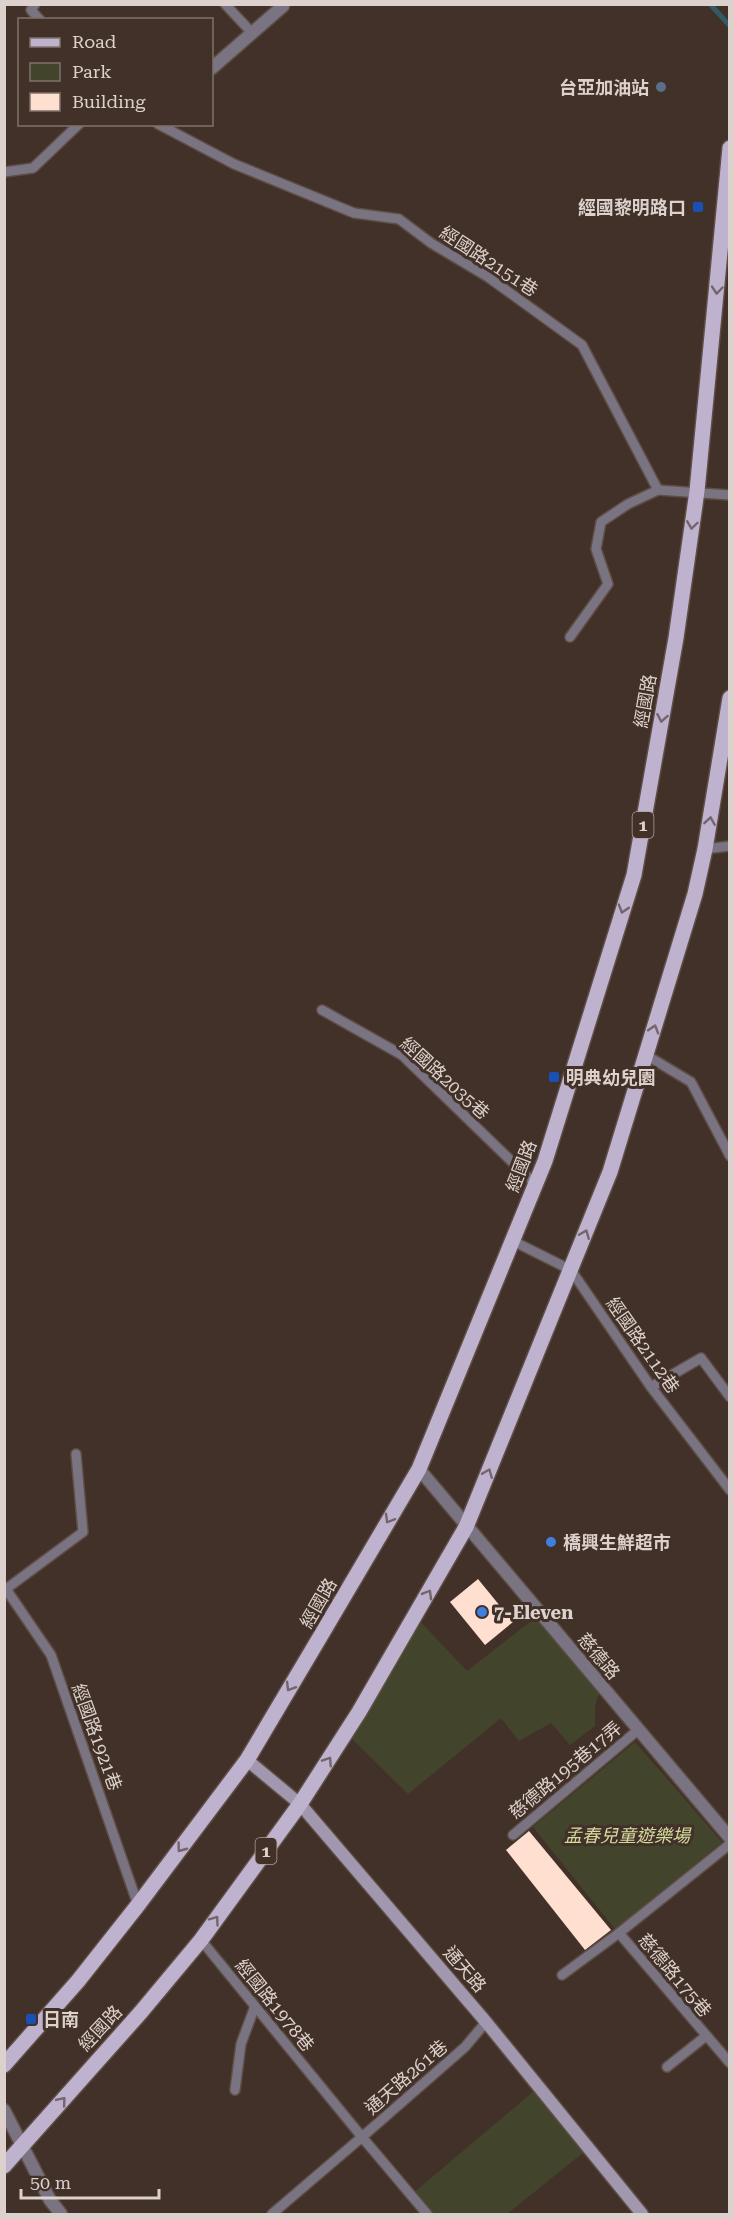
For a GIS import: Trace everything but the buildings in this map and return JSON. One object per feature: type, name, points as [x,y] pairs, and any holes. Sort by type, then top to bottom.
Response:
[{"type":"main road","name":"經國路","points":[[4,2065],[78,1981],[247,1760],[419,1469],[536,1185],[634,875],[676,638],[697,491],[729,148]]},
{"type":"main road","name":"經國路","points":[[4,2166],[25,2146],[201,1940],[300,1804],[359,1712],[466,1527],[610,1172],[695,894],[705,849],[729,698]]},
{"type":"main road","name":"通天路","points":[[247,1760],[300,1804],[486,2022],[642,2214]]},
{"type":"street","points":[[213,67],[283,6]]},
{"type":"street","name":"慈德路","points":[[419,1469],[729,1838]]},
{"type":"street","points":[[4,2110],[60,2214]]},
{"type":"lane","points":[[35,4],[31,10],[38,18]]},
{"type":"lane","points":[[225,4],[253,34]]},
{"type":"lane","points":[[4,172],[33,168],[77,126]]},
{"type":"lane","name":"經國路2151巷","points":[[162,126],[234,164],[354,213],[399,219],[431,243],[488,277],[582,345],[658,490]]},
{"type":"lane","points":[[570,637],[608,584],[596,549],[601,522],[628,504],[658,490],[729,495]]},
{"type":"lane","points":[[705,849],[729,846]]},
{"type":"lane","name":"經國路2035巷","points":[[322,1010],[402,1055],[536,1185]]},
{"type":"lane","points":[[646,1055],[691,1082],[729,1156]]},
{"type":"lane","name":"經國路2112巷","points":[[513,1241],[571,1270],[651,1386],[729,1490]]},
{"type":"lane","points":[[651,1386],[701,1358],[729,1397]]},
{"type":"lane","name":"經國路1921巷","points":[[76,1454],[83,1532],[6,1589],[51,1655],[138,1905]]},
{"type":"lane","name":"慈德路195巷17弄","points":[[513,1835],[638,1730]]},
{"type":"lane","name":"慈德路175巷","points":[[729,1844],[619,1934],[729,2063]]},
{"type":"lane","points":[[562,1975],[619,1934]]},
{"type":"lane","name":"經國路1978巷","points":[[201,1940],[324,2092]]},
{"type":"lane","points":[[235,2091],[241,2044],[255,2006]]},
{"type":"lane","name":"通天路261巷","points":[[324,2092],[362,2137],[465,2047],[486,2022]]},
{"type":"lane","points":[[667,2067],[706,2036]]},
{"type":"lane","points":[[272,2214],[362,2137],[427,2214]]},
{"type":"green space","points":[[540,1614],[601,1686],[595,1707],[595,1726],[570,1745],[551,1723],[519,1741],[501,1718],[408,1794],[346,1733],[415,1616],[467,1671]]},
{"type":"green space","name":"孟春兒童遊樂場","points":[[635,1742],[722,1842],[615,1929],[533,1827]]},
{"type":"green space","points":[[540,2086],[589,2148],[507,2214],[427,2214],[411,2195]]},
{"type":"waterway","points":[[710,4],[730,26]]},
{"type":"place","name":"台亞加油站","points":[[661,87]]},
{"type":"place","name":"經國黎明路口","points":[[698,207]]},
{"type":"place","name":"明典幼兒園","points":[[554,1077]]},
{"type":"place","name":"橋興生鮮超市","points":[[551,1542]]},
{"type":"place","name":"7-Eleven","points":[[482,1612]]},
{"type":"place","name":"日南","points":[[31,2019]]}]
